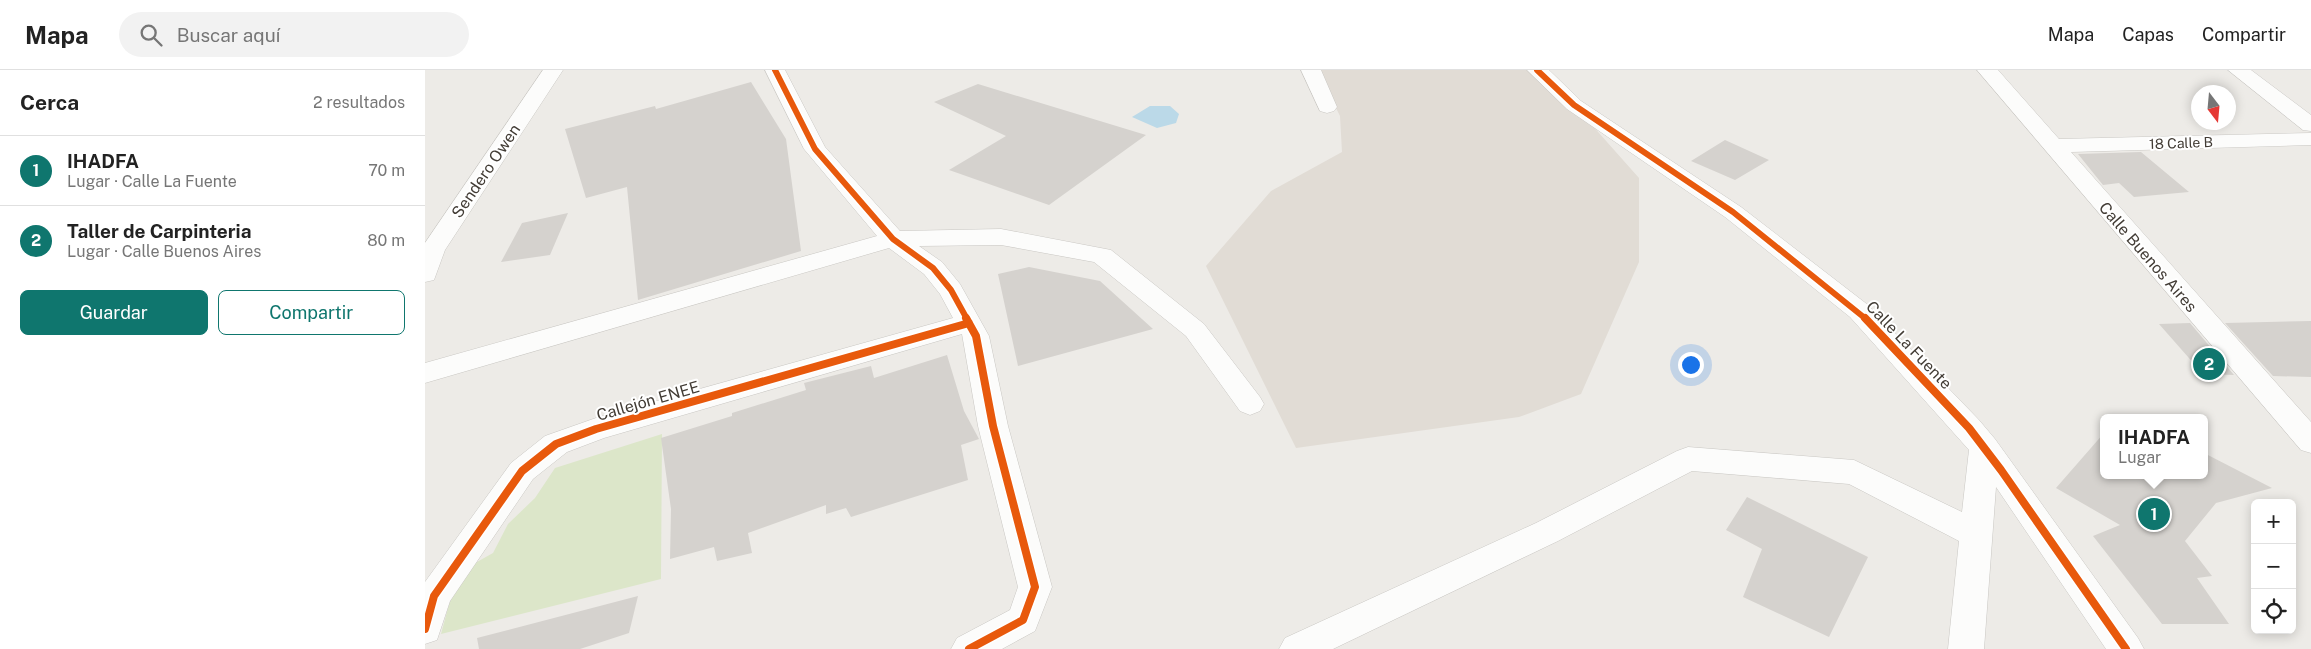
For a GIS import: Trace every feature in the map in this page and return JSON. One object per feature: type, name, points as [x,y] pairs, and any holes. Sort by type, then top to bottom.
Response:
[{"type":"street","name":"Sendero Owen","points":[[425,274],[433,250],[553,70]]},
{"type":"street","points":[[775,70],[815,149],[893,239],[933,268],[951,290],[975,336],[993,426],[1035,587],[1023,620],[969,649]]},
{"type":"street","points":[[1311,70],[1327,107]]},
{"type":"street","name":"Calle La Fuente","points":[[1537,70],[1574,104],[1733,212],[1859,311],[1969,428],[2125,649]]},
{"type":"street","name":"Calle Buenos Aires","points":[[1987,70],[2311,442]]},
{"type":"street","points":[[2238,70],[2311,125]]},
{"type":"street","name":"18 Calle B","points":[[2052,146],[2311,139]]},
{"type":"street","points":[[425,374],[893,239],[1001,237],[1103,256],[1195,330],[1250,404]]},
{"type":"street","name":"Callejón ENEE","points":[[425,629],[434,596],[439,588],[522,471],[556,444],[597,429],[969,324]]},
{"type":"street","points":[[1966,649],[1983,447]]},
{"type":"street","points":[[1297,649],[1547,532],[1688,459],[1854,472],[1976,534]]},
{"type":"shaded area","points":[[1317,70],[1543,70],[1639,178],[1639,262],[1581,394],[1519,417],[1296,448],[1206,266],[1271,191],[1342,152],[1340,116]]},
{"type":"green space","points":[[662,434],[661,579],[441,634],[452,593],[468,567],[493,553],[508,524],[535,498],[555,468]]},
{"type":"water","points":[[1150,106],[1170,106],[1179,114],[1176,123],[1157,128],[1132,117]]},
{"type":"building","points":[[751,82],[786,139],[801,251],[638,300],[627,187],[586,198],[565,129],[655,106],[656,109]]},
{"type":"building","points":[[978,84],[1146,135],[1049,205],[949,170],[1006,136],[934,102]]},
{"type":"building","points":[[1725,140],[1769,160],[1735,180],[1691,161]]},
{"type":"building","points":[[2141,152],[2189,192],[2134,197],[2119,183],[2103,185],[2078,154]]},
{"type":"building","points":[[568,213],[550,255],[501,262],[522,223]]},
{"type":"building","points":[[1029,267],[1100,281],[1153,329],[1018,366],[998,274]]},
{"type":"building","points":[[2311,321],[2311,377],[2273,376],[2225,323]]},
{"type":"building","points":[[2190,323],[2234,375],[2203,374],[2159,324]]},
{"type":"building","points":[[947,355],[964,411],[979,439],[961,445],[968,480],[851,517],[846,508],[826,514],[826,505],[748,533],[752,553],[717,561],[714,547],[670,559],[671,509],[661,438],[806,390],[804,383],[871,366],[874,378]]},
{"type":"building","points":[[2100,438],[2100,479],[2208,479],[2208,455],[2272,488],[2216,503],[2185,541],[2212,576],[2197,578],[2229,624],[2162,624],[2093,536],[2120,525],[2056,488]]},
{"type":"building","points":[[1747,497],[1868,557],[1829,637],[1743,597],[1762,549],[1726,530]]},
{"type":"building","points":[[638,596],[629,633],[580,649],[479,649],[477,638]]},
{"type":"cycle path","points":[[775,70],[815,149],[893,239],[933,268],[951,290],[976,336],[993,426],[1035,587],[1023,620],[969,649]]},
{"type":"cycle path","points":[[1537,70],[1574,105],[1733,212],[1859,311],[1969,428],[2001,470],[2126,649]]},
{"type":"cycle path","points":[[425,629],[434,596],[522,471],[556,444],[596,429],[969,323]]},
{"type":"place","name":"Taller de Carpinteria","points":[[2209,364]]},
{"type":"place","name":"IHADFA","points":[[2154,514]]}]
